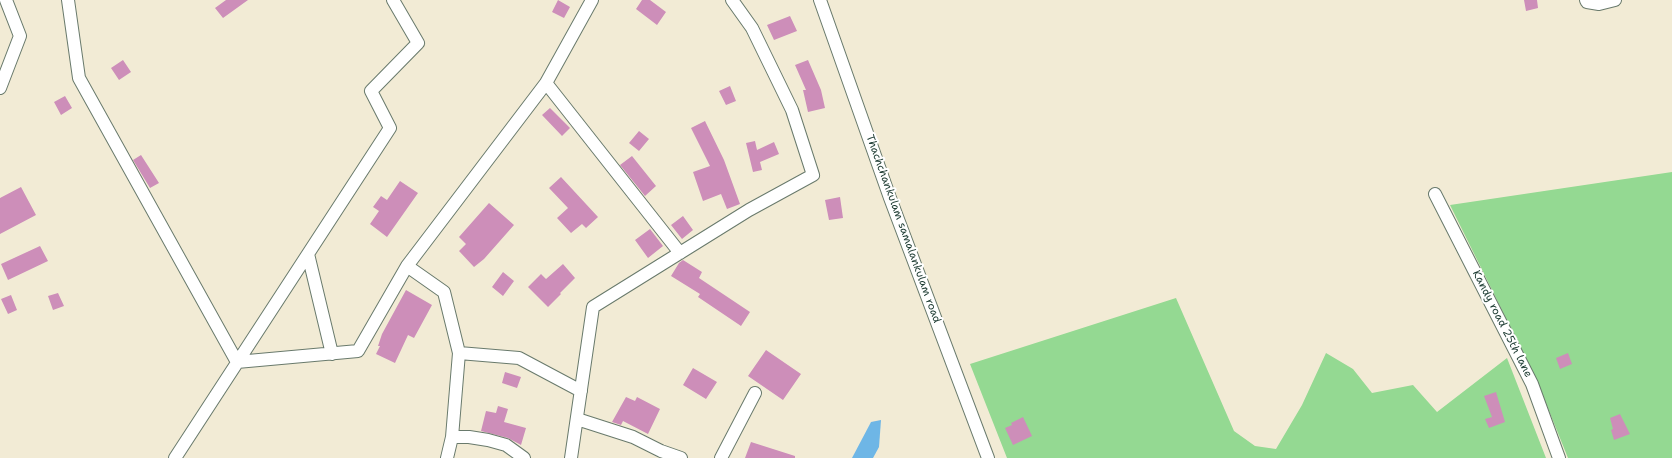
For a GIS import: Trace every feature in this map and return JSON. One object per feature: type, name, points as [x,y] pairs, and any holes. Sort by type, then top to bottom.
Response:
[{"type":"street","points":[[0,88],[20,36],[6,0]]},
{"type":"street","points":[[68,0],[79,78],[237,362]]},
{"type":"street","points":[[175,458],[390,128],[371,91],[418,43],[393,0]]},
{"type":"street","points":[[237,362],[358,351],[407,266],[546,83],[592,0]]},
{"type":"street","points":[[571,458],[594,307],[749,210],[813,175],[792,110],[752,28],[732,0]]},
{"type":"street","name":"Thachchankulam samalankulam road","points":[[820,0],[890,198],[988,458]]},
{"type":"street","points":[[1586,0],[1587,2],[1599,4],[1615,0]]},
{"type":"street","points":[[546,83],[680,253]]},
{"type":"street","name":"Kandy road 25th lane","points":[[1435,194],[1532,384],[1559,458]]},
{"type":"street","points":[[308,254],[332,354]]},
{"type":"street","points":[[407,266],[444,292],[459,353],[452,437],[447,458]]},
{"type":"street","points":[[459,353],[520,358],[581,391]]},
{"type":"street","points":[[721,458],[755,393]]},
{"type":"street","points":[[577,419],[633,437],[662,451],[681,458]]},
{"type":"street","points":[[452,437],[469,437],[506,445],[524,458]]},
{"type":"green space","points":[[1672,172],[1672,458],[1568,458],[1537,381],[1450,205]]},
{"type":"green space","points":[[1176,298],[1234,431],[1255,446],[1276,449],[1302,405],[1326,353],[1353,369],[1372,393],[1413,385],[1437,412],[1507,358],[1546,458],[1007,458],[970,364]]},
{"type":"water","points":[[881,420],[879,447],[873,458],[852,458],[871,422]]},
{"type":"building","points":[[226,0],[248,0],[223,18],[215,8]]},
{"type":"building","points":[[558,0],[570,7],[564,18],[552,12]]},
{"type":"building","points":[[642,0],[650,0],[666,12],[657,25],[636,9]]},
{"type":"building","points":[[1524,0],[1537,0],[1538,8],[1526,11]]},
{"type":"building","points":[[790,16],[797,31],[774,40],[767,25]]},
{"type":"building","points":[[123,60],[131,72],[119,80],[111,68]]},
{"type":"building","points":[[808,60],[821,90],[825,108],[808,112],[803,90],[806,90],[795,65]]},
{"type":"building","points":[[730,86],[736,101],[726,105],[719,91]]},
{"type":"building","points":[[65,96],[72,108],[61,115],[54,102]]},
{"type":"building","points":[[550,108],[570,128],[562,136],[542,115]]},
{"type":"building","points":[[705,121],[724,160],[740,204],[727,209],[721,194],[703,201],[693,172],[710,166],[691,128]]},
{"type":"building","points":[[639,131],[649,139],[639,151],[629,143]]},
{"type":"building","points":[[755,141],[757,150],[774,142],[779,154],[760,162],[762,170],[753,172],[746,143]]},
{"type":"building","points":[[141,155],[159,183],[150,188],[133,160]]},
{"type":"building","points":[[632,156],[656,186],[645,196],[620,165]]},
{"type":"building","points":[[561,177],[598,217],[586,228],[582,224],[571,233],[557,218],[568,208],[549,188]]},
{"type":"building","points":[[400,181],[418,193],[387,237],[370,224],[379,211],[373,207],[381,196],[387,200]]},
{"type":"building","points":[[21,187],[36,215],[0,234],[0,198]]},
{"type":"building","points":[[840,197],[843,218],[829,220],[825,200]]},
{"type":"building","points":[[489,203],[514,225],[484,259],[474,267],[459,251],[466,244],[459,237]]},
{"type":"building","points":[[683,216],[693,230],[682,239],[671,225]]},
{"type":"building","points":[[650,229],[663,246],[648,258],[635,240]]},
{"type":"building","points":[[40,246],[48,261],[8,280],[1,264]]},
{"type":"building","points":[[683,260],[702,272],[699,278],[750,312],[741,326],[698,297],[700,294],[671,276],[679,263]]},
{"type":"building","points":[[563,264],[575,278],[548,307],[528,287],[541,274],[546,279]]},
{"type":"building","points":[[503,272],[514,281],[503,296],[492,287]]},
{"type":"building","points":[[406,290],[432,305],[414,338],[408,335],[395,363],[376,354],[380,346],[378,346],[382,334]]},
{"type":"building","points":[[58,293],[64,306],[53,310],[48,296]]},
{"type":"building","points":[[11,295],[17,310],[8,314],[1,299]]},
{"type":"building","points":[[766,350],[801,374],[783,400],[748,376]]},
{"type":"building","points":[[1568,353],[1572,364],[1560,369],[1556,358]]},
{"type":"building","points":[[693,368],[717,382],[706,399],[683,385]]},
{"type":"building","points":[[505,372],[521,377],[517,388],[502,383]]},
{"type":"building","points":[[1496,392],[1505,422],[1489,428],[1485,419],[1492,417],[1484,396]]},
{"type":"building","points":[[626,397],[635,401],[637,397],[660,409],[648,434],[623,421],[621,425],[612,422]]},
{"type":"building","points":[[498,406],[508,409],[504,422],[526,428],[521,445],[508,438],[481,431],[486,411],[496,413]]},
{"type":"building","points":[[1620,414],[1630,434],[1614,440],[1610,418]]},
{"type":"building","points":[[1023,417],[1032,436],[1013,445],[1005,428]]},
{"type":"building","points":[[751,442],[795,456],[795,458],[745,458]]}]
